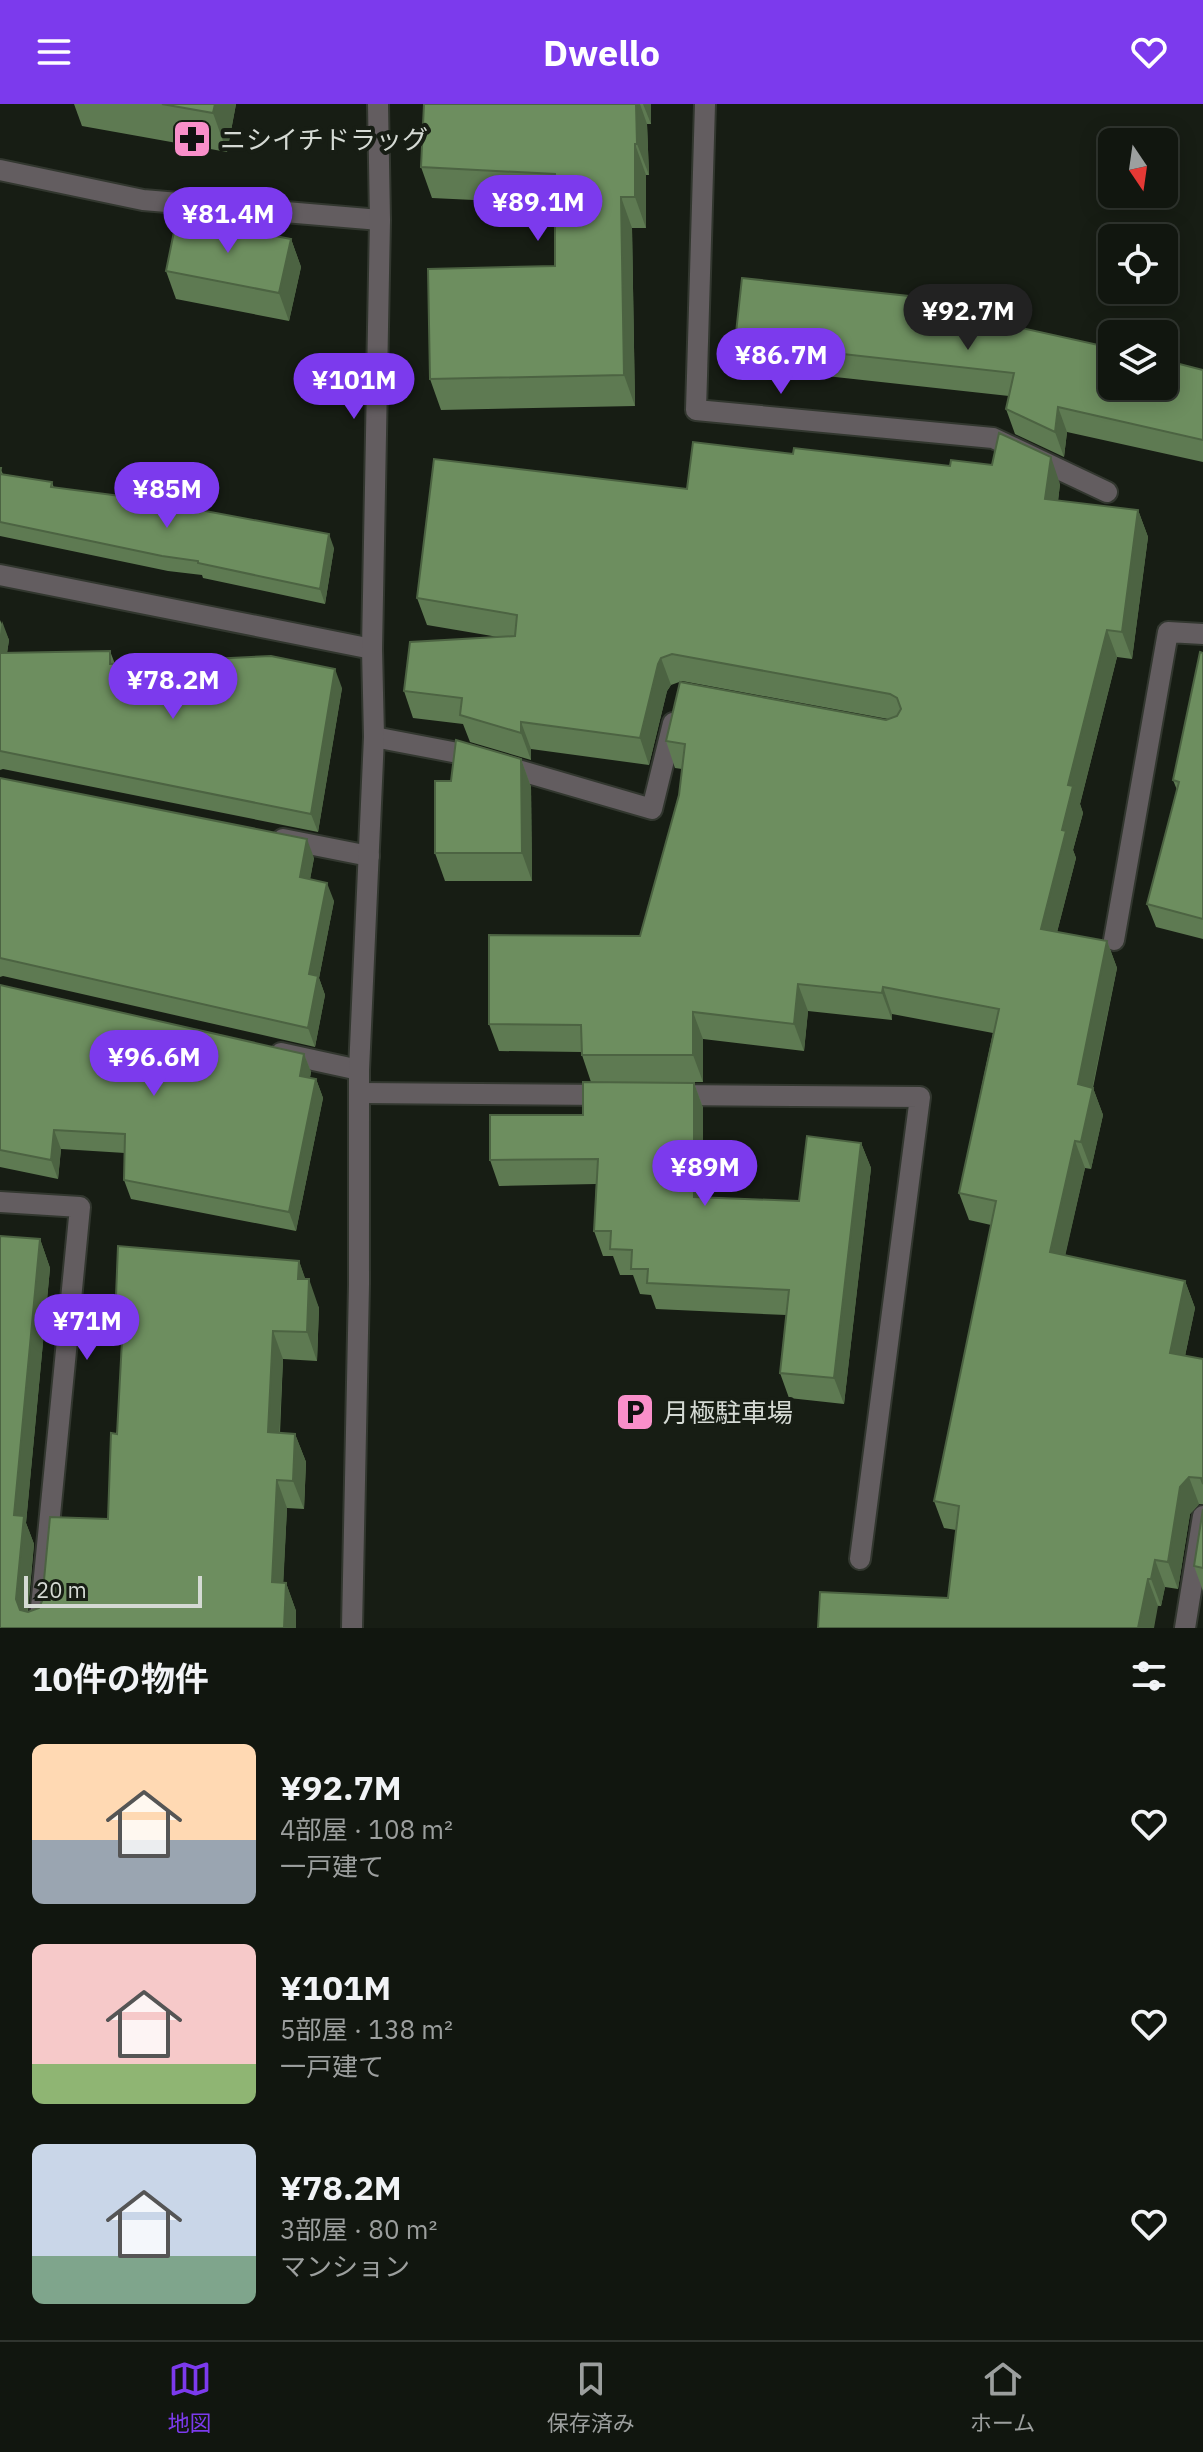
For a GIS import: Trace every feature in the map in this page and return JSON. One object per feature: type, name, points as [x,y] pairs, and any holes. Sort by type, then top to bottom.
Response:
[{"type":"street","points":[[352,1628],[359,1070],[374,737],[372,649],[380,220],[378,104]]},
{"type":"street","points":[[705,104],[696,410],[993,438],[1107,492]]},
{"type":"street","points":[[0,170],[143,200],[380,220]]},
{"type":"street","points":[[0,575],[372,649]]},
{"type":"street","points":[[1114,940],[1168,632],[1203,634]]},
{"type":"street","points":[[374,737],[463,754],[652,809],[676,708]]},
{"type":"street","points":[[261,834],[369,856]]},
{"type":"street","points":[[254,1047],[359,1070]]},
{"type":"street","points":[[361,1093],[920,1097],[860,1559]]},
{"type":"street","points":[[0,1202],[80,1207],[39,1628]]},
{"type":"street","points":[[1185,1628],[1203,1516]]},
{"type":"building","points":[[162,104],[215,104],[213,113]]},
{"type":"building","points":[[424,104],[636,104],[635,197],[621,197],[624,375],[430,379],[428,269],[555,266],[555,174],[421,167]]},
{"type":"building","points":[[177,217],[291,239],[279,293],[166,271]]},
{"type":"building","points":[[742,278],[974,303],[972,317],[1098,345],[1098,400],[1178,400],[1178,364],[1203,370],[1203,440],[1058,407],[1055,432],[1006,409],[1014,373],[735,342]]},
{"type":"building","points":[[999,433],[1051,457],[1045,499],[1138,510],[1122,632],[1107,630],[1068,785],[1073,786],[1062,830],[1066,831],[1041,929],[1107,941],[1078,1084],[1093,1088],[1081,1142],[1075,1141],[1050,1252],[1185,1281],[1170,1353],[1203,1359],[1203,1484],[1201,1478],[1189,1477],[1180,1487],[1168,1562],[1155,1560],[1138,1628],[818,1628],[820,1592],[948,1598],[959,1506],[934,1501],[996,1201],[959,1193],[999,1009],[883,987],[882,993],[798,984],[794,1024],[693,1012],[693,1055],[582,1055],[581,1025],[489,1024],[489,935],[640,936],[679,795],[685,744],[666,741],[680,682],[886,720],[897,716],[901,709],[897,698],[890,694],[672,654],[661,658],[658,664],[640,738],[521,722],[521,733],[460,715],[462,698],[404,691],[410,642],[515,636],[517,615],[417,598],[434,459],[687,489],[693,442],[793,454],[794,448],[950,466],[951,460],[992,465]]},
{"type":"building","points":[[0,474],[52,482],[51,487],[189,505],[189,508],[329,534],[320,589],[198,561],[0,522]]},
{"type":"building","points":[[110,651],[110,664],[271,656],[335,669],[311,814],[0,751],[0,653]]},
{"type":"building","points":[[1200,652],[1203,653],[1203,919],[1147,904],[1179,782],[1173,780]]},
{"type":"building","points":[[456,740],[521,759],[522,853],[435,853],[435,781],[451,781]]},
{"type":"building","points":[[0,778],[307,839],[300,877],[327,883],[309,974],[318,976],[308,1028],[0,958]]},
{"type":"building","points":[[0,985],[304,1054],[300,1076],[316,1079],[289,1212],[124,1180],[125,1134],[54,1130],[51,1160],[0,1150]]},
{"type":"building","points":[[583,1082],[694,1083],[694,1197],[799,1201],[807,1136],[861,1143],[834,1378],[780,1373],[789,1290],[647,1283],[648,1269],[631,1269],[632,1250],[610,1249],[611,1231],[594,1231],[598,1159],[490,1160],[490,1115],[583,1115]]},
{"type":"building","points":[[0,1236],[40,1239],[14,1515],[24,1516],[16,1599],[20,1610],[28,1612],[39,1608],[42,1601],[50,1517],[108,1519],[111,1433],[117,1434],[123,1322],[115,1321],[118,1246],[299,1261],[298,1279],[309,1279],[307,1332],[273,1331],[268,1432],[295,1434],[293,1481],[277,1480],[272,1582],[286,1583],[284,1628],[0,1628]]},
{"type":"building","points":[[1203,1509],[1203,1568],[1194,1566]]},
{"type":"place","name":"ニシイチドラッグ","points":[[192,139]]},
{"type":"place","name":"月極駐車場","points":[[635,1412]]}]
